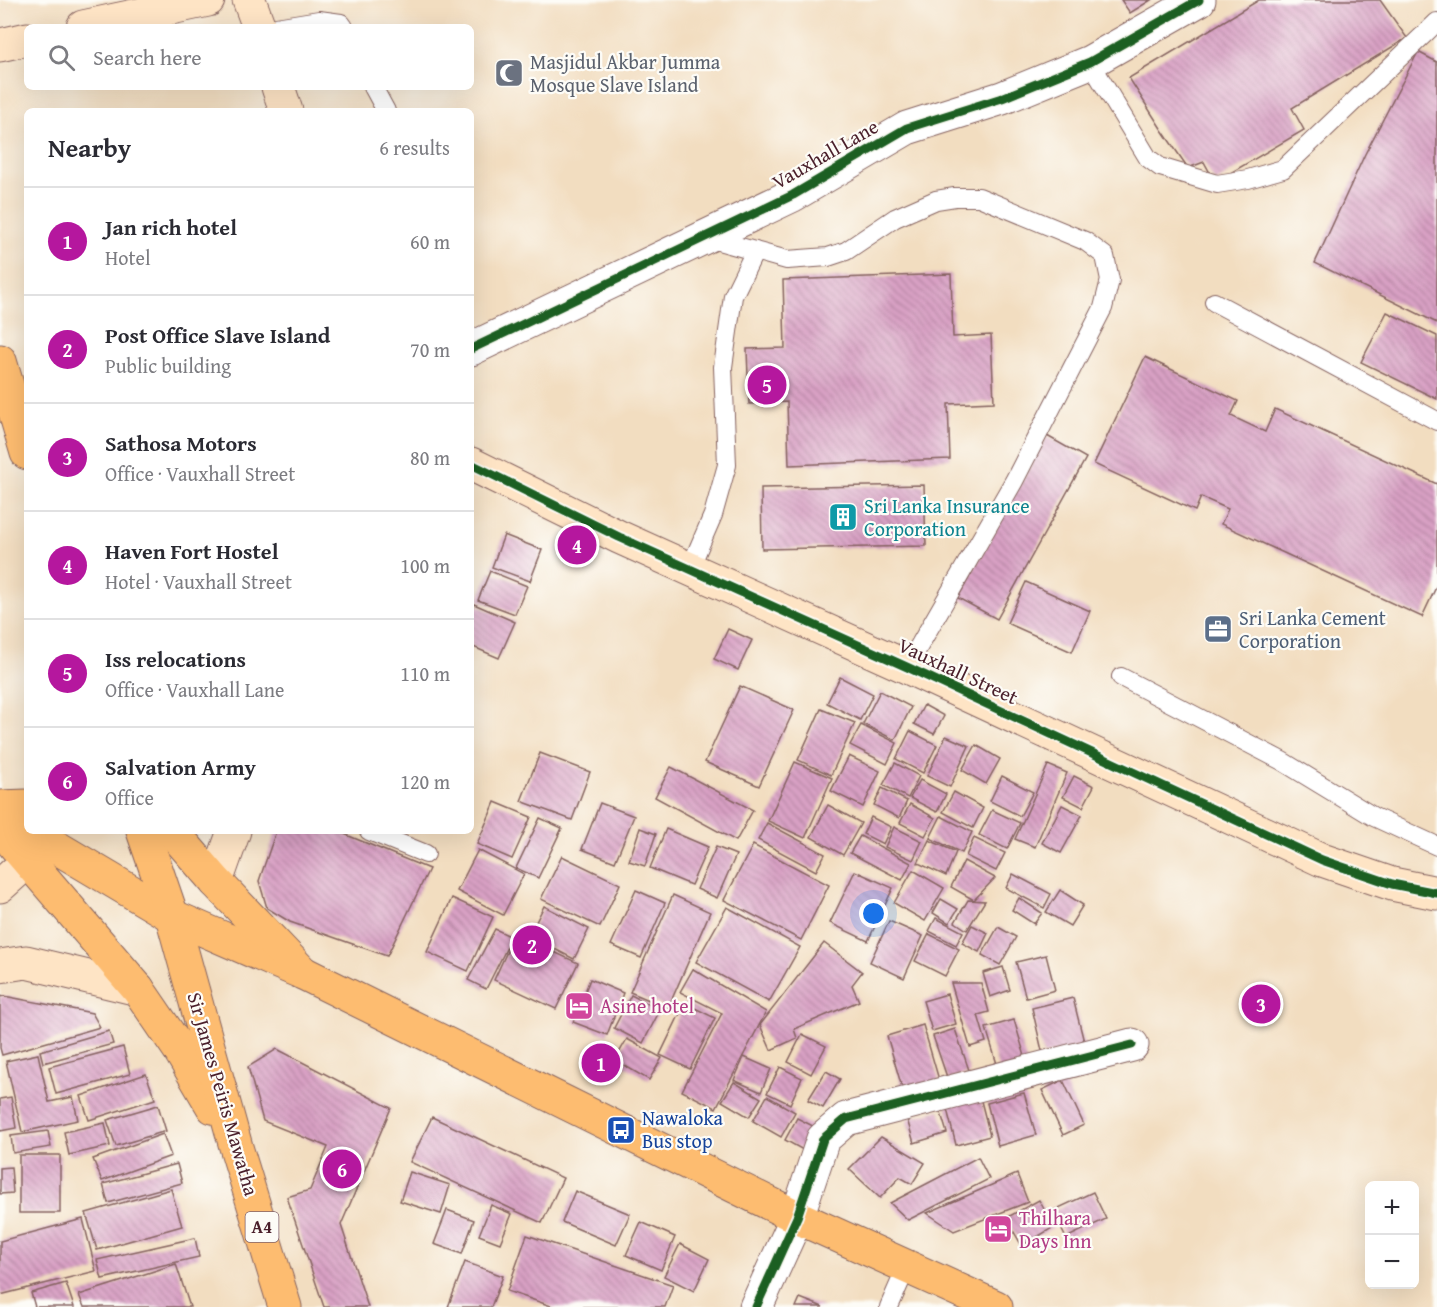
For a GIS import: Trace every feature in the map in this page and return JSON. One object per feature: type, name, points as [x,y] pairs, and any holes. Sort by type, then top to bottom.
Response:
[{"type":"main road","points":[[0,361],[24,443]]},
{"type":"main road","points":[[0,807],[24,806]]},
{"type":"main road","points":[[0,815],[28,841],[138,989],[179,1049],[236,1147]]},
{"type":"main road","points":[[0,828],[172,916],[303,973],[797,1217],[996,1307]]},
{"type":"main road","name":"A4","points":[[144,834],[172,916]]},
{"type":"main road","points":[[175,834],[216,882],[303,973]]},
{"type":"main road","name":"Sir James Peiris Mawatha","points":[[172,916],[236,1147],[285,1307]]},
{"type":"street","points":[[97,24],[208,0]]},
{"type":"street","points":[[249,0],[258,24]]},
{"type":"street","name":"Vauxhall Lane","points":[[474,348],[793,195],[907,128],[1002,98],[1090,62],[1199,0]]},
{"type":"street","points":[[0,45],[24,40]]},
{"type":"street","points":[[279,90],[285,108]]},
{"type":"street","name":"Vauxhall Street","points":[[474,465],[619,537],[1322,860],[1392,884],[1437,893]]},
{"type":"street","points":[[216,882],[233,834]]},
{"type":"street","points":[[0,886],[28,841]]},
{"type":"street","points":[[0,966],[26,962],[138,989]]},
{"type":"street","points":[[756,1307],[797,1217],[823,1139],[846,1119],[1132,1045]]},
{"type":"lane","points":[[294,24],[319,20],[342,24]]},
{"type":"lane","points":[[1090,62],[1148,158],[1160,167],[1217,184],[1283,169],[1437,22]]},
{"type":"lane","points":[[375,90],[384,108]]},
{"type":"lane","points":[[705,237],[787,260],[828,257],[846,251],[895,218],[936,200],[979,197],[1085,241],[1105,256],[1110,280],[1103,308],[1014,481],[907,668]]},
{"type":"lane","points":[[690,568],[713,515],[727,465],[723,367],[733,296],[755,251]]},
{"type":"lane","points":[[1214,302],[1437,421]]},
{"type":"lane","points":[[1121,677],[1282,760],[1374,817],[1437,846]]},
{"type":"lane","points":[[376,834],[426,854]]},
{"type":"lane","points":[[890,1307],[907,1266]]},
{"type":"building","points":[[1121,0],[1151,0],[1130,13]]},
{"type":"building","points":[[1259,0],[1380,0],[1407,38],[1292,108],[1304,130],[1215,182],[1204,162],[1188,168],[1129,78]]},
{"type":"building","points":[[1418,52],[1437,62],[1437,323],[1315,263],[1365,154]]},
{"type":"building","points":[[951,274],[953,337],[991,335],[994,402],[948,404],[950,459],[789,465],[787,402],[749,404],[747,349],[785,348],[783,280]]},
{"type":"building","points":[[1387,312],[1437,336],[1437,399],[1361,362]]},
{"type":"building","points":[[1145,357],[1238,401],[1231,416],[1265,432],[1275,409],[1437,484],[1437,585],[1422,617],[1221,524],[1228,509],[1201,497],[1195,511],[1094,464]]},
{"type":"building","points":[[1047,436],[1086,458],[997,619],[958,598]]},
{"type":"building","name":"Sri Lanka Insurance Corporation","points":[[924,485],[926,546],[762,549],[761,488]]},
{"type":"building","points":[[504,535],[542,550],[530,581],[492,567]]},
{"type":"building","points":[[490,571],[527,586],[515,614],[478,600]]},
{"type":"building","points":[[1026,582],[1090,611],[1072,652],[1007,623]]},
{"type":"building","points":[[474,604],[515,622],[499,658],[474,647]]},
{"type":"building","points":[[728,629],[752,640],[738,670],[714,659]]},
{"type":"building","points":[[840,677],[873,694],[860,720],[827,703]]},
{"type":"building","points":[[740,686],[794,710],[759,786],[705,762]]},
{"type":"building","points":[[880,691],[911,707],[895,740],[863,724]]},
{"type":"building","points":[[924,705],[944,716],[934,734],[914,724]]},
{"type":"building","points":[[821,709],[855,723],[831,775],[798,760]]},
{"type":"building","points":[[861,725],[897,743],[887,764],[850,745]]},
{"type":"building","points":[[910,731],[937,745],[923,773],[896,759]]},
{"type":"building","points":[[946,736],[969,746],[950,787],[927,776]]},
{"type":"building","points":[[976,745],[1000,759],[986,784],[962,770]]},
{"type":"building","points":[[540,753],[590,772],[572,820],[521,801]]},
{"type":"building","points":[[849,756],[880,771],[863,807],[831,791]]},
{"type":"building","points":[[795,762],[832,778],[805,838],[768,821]]},
{"type":"building","points":[[895,763],[919,776],[908,798],[883,785]]},
{"type":"building","points":[[1048,765],[1067,773],[1035,847],[1015,839]]},
{"type":"building","points":[[671,767],[753,810],[736,841],[655,797]]},
{"type":"building","points":[[1002,776],[1033,792],[1020,816],[990,801]]},
{"type":"building","points":[[1074,776],[1094,786],[1083,807],[1063,797]]},
{"type":"building","points":[[920,780],[946,794],[937,812],[910,798]]},
{"type":"building","points":[[882,788],[907,801],[899,818],[874,805]]},
{"type":"building","points":[[954,792],[983,808],[973,828],[943,812]]},
{"type":"building","points":[[495,802],[531,817],[512,859],[477,844]]},
{"type":"building","points":[[600,803],[634,816],[615,862],[582,849]]},
{"type":"building","points":[[910,804],[935,818],[925,836],[900,823]]},
{"type":"building","points":[[828,805],[861,823],[843,855],[811,837]]},
{"type":"building","points":[[1062,805],[1082,815],[1061,853],[1042,843]]},
{"type":"building","points":[[992,810],[1020,823],[1007,849],[979,835]]},
{"type":"building","points":[[941,816],[972,832],[962,853],[930,838]]},
{"type":"building","points":[[871,817],[891,827],[883,844],[863,834]]},
{"type":"building","points":[[540,818],[562,828],[538,878],[516,868]]},
{"type":"building","points":[[767,823],[825,854],[816,871],[758,840]]},
{"type":"building","points":[[894,827],[922,841],[913,860],[885,847]]},
{"type":"building","points":[[640,828],[656,834],[645,866],[629,861]]},
{"type":"building","points":[[666,829],[708,847],[691,885],[650,868]]},
{"type":"building","points":[[275,834],[344,834],[429,869],[387,956],[290,922],[267,908],[259,881]]},
{"type":"building","points":[[860,836],[911,863],[902,880],[850,853]]},
{"type":"building","points":[[974,838],[1005,853],[996,871],[966,856]]},
{"type":"building","points":[[929,840],[956,852],[946,876],[918,863]]},
{"type":"building","points":[[753,845],[829,885],[801,940],[724,900]]},
{"type":"building","points":[[716,847],[736,855],[717,898],[697,889]]},
{"type":"building","points":[[478,850],[524,874],[503,915],[457,891]]},
{"type":"building","points":[[562,856],[620,884],[600,927],[541,899]]},
{"type":"building","points":[[964,861],[995,878],[974,900],[951,887]]},
{"type":"building","points":[[913,870],[944,888],[925,921],[894,903]]},
{"type":"building","points":[[855,871],[893,888],[868,941],[830,923]]},
{"type":"building","points":[[1013,874],[1051,894],[1044,908],[1006,888]]},
{"type":"building","points":[[636,890],[665,903],[641,958],[611,945]]},
{"type":"building","points":[[1060,890],[1083,905],[1070,926],[1046,912]]},
{"type":"building","points":[[673,895],[710,912],[668,1008],[630,992]]},
{"type":"building","points":[[452,898],[493,917],[468,971],[427,952]]},
{"type":"building","points":[[1019,898],[1042,913],[1034,924],[1012,910]]},
{"type":"building","points":[[941,899],[958,909],[949,923],[933,913]]},
{"type":"building","points":[[968,900],[985,901],[967,930],[955,922]]},
{"type":"building","points":[[544,906],[589,929],[574,959],[529,936]]},
{"type":"building","points":[[727,907],[800,947],[769,1002],[696,962]]},
{"type":"building","points":[[936,918],[963,932],[956,945],[929,931]]},
{"type":"building","points":[[889,921],[923,936],[904,978],[870,962]]},
{"type":"building","points":[[972,925],[988,933],[979,952],[962,943]]},
{"type":"building","points":[[998,927],[1016,937],[1000,965],[982,955]]},
{"type":"building","points":[[495,929],[512,937],[486,989],[468,980]]},
{"type":"building","points":[[515,934],[578,963],[556,1009],[494,980]]},
{"type":"building","points":[[929,934],[959,949],[945,976],[915,961]]},
{"type":"building","points":[[824,943],[862,972],[852,985],[859,1001],[794,1029],[797,1038],[771,1050],[760,1025]]},
{"type":"building","points":[[1046,955],[1055,990],[1026,998],[1016,962]]},
{"type":"building","points":[[1003,967],[1010,990],[990,997],[983,973]]},
{"type":"building","points":[[693,969],[766,1012],[716,1108],[682,1091],[722,1013],[680,992]]},
{"type":"building","points":[[590,979],[623,993],[607,1035],[573,1022]]},
{"type":"building","points":[[951,983],[981,983],[989,1012],[978,1015],[986,1042],[970,1047]]},
{"type":"building","points":[[947,994],[956,1024],[932,1031],[923,1001]]},
{"type":"building","points":[[631,995],[660,1010],[643,1043],[614,1028]]},
{"type":"building","points":[[0,997],[92,1013],[100,1027],[2,1055]]},
{"type":"building","points":[[1073,998],[1085,1046],[1043,1055],[1032,1008]]},
{"type":"building","points":[[685,1003],[715,1018],[690,1069],[660,1055]]},
{"type":"building","points":[[1014,1020],[1028,1066],[1000,1074],[986,1028]]},
{"type":"building","points":[[923,1025],[939,1080],[903,1091],[887,1036]]},
{"type":"building","points":[[955,1029],[970,1073],[948,1080],[933,1036]]},
{"type":"building","points":[[109,1031],[113,1044],[43,1063],[40,1051]]},
{"type":"building","points":[[802,1034],[826,1046],[811,1074],[788,1062]]},
{"type":"building","points":[[627,1039],[662,1058],[649,1080],[615,1060]]},
{"type":"building","points":[[123,1047],[130,1074],[56,1094],[49,1067]]},
{"type":"building","points":[[277,1049],[391,1108],[341,1225],[368,1307],[324,1307],[287,1197],[310,1190],[328,1147],[263,1121],[248,1067]]},
{"type":"building","points":[[38,1054],[49,1102],[73,1097],[78,1120],[22,1132],[6,1061]]},
{"type":"building","points":[[744,1057],[771,1069],[761,1092],[734,1080]]},
{"type":"building","points":[[780,1067],[802,1078],[790,1104],[767,1093]]},
{"type":"building","points":[[826,1071],[840,1079],[823,1108],[808,1100]]},
{"type":"building","points":[[146,1074],[155,1099],[89,1120],[81,1096]]},
{"type":"building","points":[[1063,1080],[1084,1125],[1063,1135],[1042,1090]]},
{"type":"building","points":[[734,1082],[761,1098],[749,1117],[722,1101]]},
{"type":"building","points":[[1024,1093],[1036,1135],[998,1146],[987,1103]]},
{"type":"building","points":[[767,1096],[795,1112],[781,1137],[753,1121]]},
{"type":"building","points":[[11,1097],[16,1128],[0,1131],[0,1099]]},
{"type":"building","points":[[980,1097],[990,1136],[956,1145],[946,1105]]},
{"type":"building","points":[[158,1105],[166,1131],[116,1146],[107,1120]]},
{"type":"building","points":[[940,1110],[947,1133],[914,1143],[907,1119]]},
{"type":"building","points":[[432,1117],[563,1178],[542,1223],[410,1162]]},
{"type":"building","points":[[797,1118],[815,1127],[803,1150],[785,1140]]},
{"type":"building","points":[[105,1123],[110,1146],[69,1155],[64,1132]]},
{"type":"building","points":[[48,1131],[51,1147],[13,1153],[11,1136]]},
{"type":"building","points":[[163,1134],[171,1156],[102,1181],[93,1159]]},
{"type":"building","points":[[881,1137],[925,1163],[912,1184],[900,1177],[880,1198],[849,1169]]},
{"type":"building","points":[[19,1155],[60,1155],[60,1213],[19,1213]]},
{"type":"building","points":[[978,1157],[989,1179],[908,1220],[890,1203]]},
{"type":"building","points":[[177,1164],[182,1183],[108,1203],[103,1184]]},
{"type":"building","points":[[11,1167],[13,1193],[0,1194],[0,1168]]},
{"type":"building","points":[[410,1172],[450,1185],[441,1214],[400,1201]]},
{"type":"building","points":[[1017,1174],[1028,1202],[954,1231],[927,1213]]},
{"type":"building","points":[[171,1189],[182,1226],[97,1250],[86,1213]]},
{"type":"building","points":[[575,1191],[630,1214],[616,1245],[562,1222]]},
{"type":"building","points":[[1093,1192],[1106,1219],[1066,1238],[1052,1211]]},
{"type":"building","points":[[1039,1200],[1054,1227],[1022,1246],[1006,1218]]},
{"type":"building","points":[[491,1205],[512,1214],[500,1243],[479,1235]]},
{"type":"building","points":[[447,1210],[474,1220],[462,1254],[434,1244]]},
{"type":"building","points":[[83,1219],[96,1271],[0,1295],[0,1241]]},
{"type":"building","points":[[641,1222],[675,1237],[661,1270],[626,1255]]},
{"type":"building","points":[[527,1235],[673,1285],[665,1307],[554,1307],[507,1291]]},
{"type":"building","points":[[195,1238],[199,1257],[102,1279],[97,1260]]},
{"type":"building","points":[[680,1244],[709,1259],[694,1291],[664,1276]]},
{"type":"building","points":[[465,1262],[503,1276],[491,1307],[448,1307]]},
{"type":"building","points":[[176,1264],[190,1307],[84,1307],[79,1295]]},
{"type":"building","points":[[66,1283],[74,1307],[35,1307],[31,1293]]},
{"type":"building","points":[[800,1298],[823,1307],[796,1307]]},
{"type":"cycle path","points":[[474,348],[793,195],[907,128],[1002,98],[1090,62],[1199,0]]},
{"type":"cycle path","points":[[474,465],[619,537],[907,667],[1322,860],[1392,884],[1437,893]]},
{"type":"cycle path","points":[[756,1307],[797,1217],[823,1139],[846,1119],[1132,1045]]},
{"type":"place","name":"Masjidul Akbar Jumma Mosque Slave Island","points":[[509,73]]},
{"type":"place","name":"Iss relocations","points":[[767,385]]},
{"type":"place","name":"Sri Lanka Insurance Corporation","points":[[843,517]]},
{"type":"place","name":"Haven Fort Hostel","points":[[577,545]]},
{"type":"place","name":"Sri Lanka Cement Corporation","points":[[1218,629]]},
{"type":"place","name":"Post Office Slave Island","points":[[532,945]]},
{"type":"place","name":"Sathosa Motors","points":[[1261,1004]]},
{"type":"place","name":"Asine hotel","points":[[579,1006]]},
{"type":"place","name":"Jan rich hotel","points":[[601,1063]]},
{"type":"place","name":"Nawaloka Bus stop","points":[[621,1130]]},
{"type":"place","name":"Salvation Army","points":[[342,1169]]},
{"type":"place","name":"Thilhara Days Inn","points":[[998,1229]]}]
